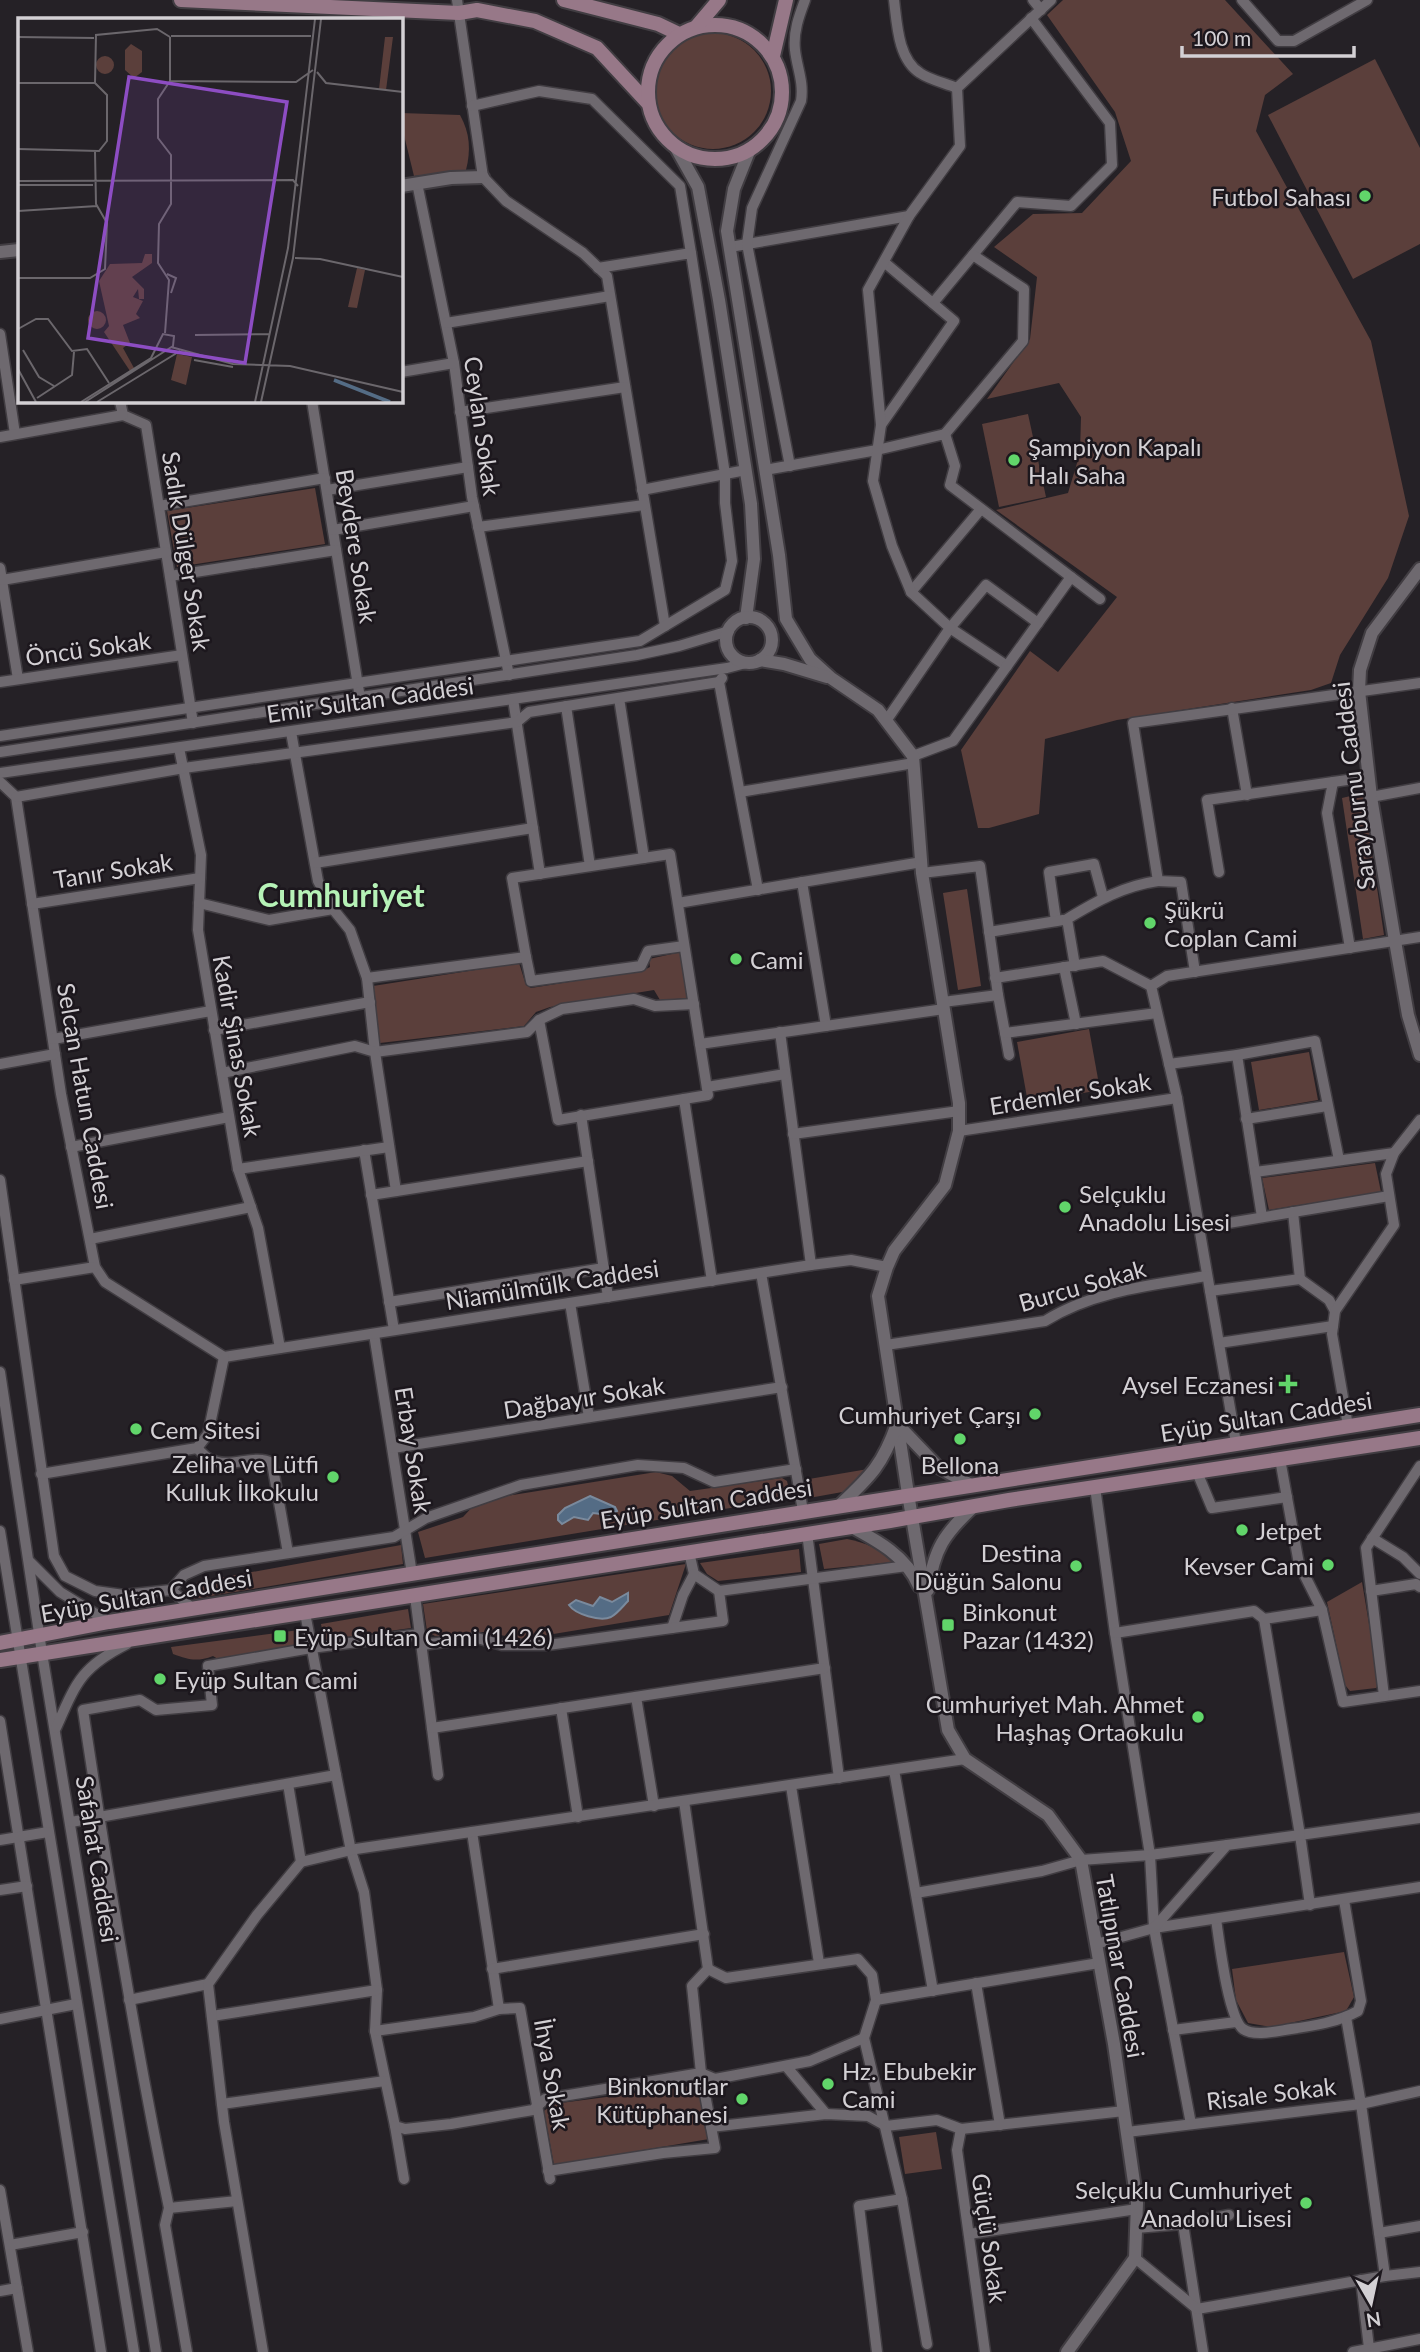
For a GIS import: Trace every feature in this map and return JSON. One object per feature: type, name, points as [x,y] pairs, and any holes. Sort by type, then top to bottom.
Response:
[{"type":"main road","points":[[181,0],[458,7],[535,21],[597,48],[648,102]]},
{"type":"main road","points":[[564,0],[598,4],[679,34]]},
{"type":"main road","points":[[697,26],[719,0]]},
{"type":"main road","points":[[773,56],[786,0]]},
{"type":"main road","points":[[697,26],[732,26],[748,32],[773,56],[781,76],[783,97],[778,117],[766,135],[750,149],[732,157],[712,159],[692,156],[675,146],[662,134],[653,119],[648,102],[647,82],[653,63],[664,46],[679,34],[697,26]]},
{"type":"main road","name":"Eyüp Sultan Caddesi","points":[[0,1643],[109,1622],[412,1573],[1420,1415]]},
{"type":"main road","name":"Eyüp Sultan Caddesi","points":[[0,1660],[1420,1438]]},
{"type":"street","points":[[790,466],[747,244],[752,208],[801,101],[803,86],[795,49],[796,23],[805,0]]},
{"type":"street","points":[[894,0],[902,50],[909,64],[920,74],[957,88]]},
{"type":"street","points":[[1033,0],[1041,10]]},
{"type":"street","points":[[1007,666],[950,628],[911,592],[892,546],[873,481],[881,425],[869,290],[909,216],[960,146],[957,88],[1051,0]]},
{"type":"street","points":[[1242,0],[1278,41],[1294,41],[1364,1]]},
{"type":"street","points":[[458,7],[482,177],[506,201],[583,253],[607,276],[666,625]]},
{"type":"street","points":[[933,303],[1017,202],[1071,206],[1112,165],[1110,122],[1031,18]]},
{"type":"street","points":[[0,736],[640,641],[725,590],[732,561],[725,503],[725,474],[680,186],[592,99],[539,91],[472,106]]},
{"type":"street","points":[[675,146],[698,187],[746,470],[754,559],[746,618]]},
{"type":"street","points":[[750,149],[734,189],[727,231],[786,619],[810,659],[831,678],[878,710],[913,760]]},
{"type":"street","points":[[402,186],[451,177],[482,177]]},
{"type":"street","name":"Ceylan Sokak","points":[[417,183],[454,363],[474,506],[509,675]]},
{"type":"street","points":[[730,247],[909,216]]},
{"type":"street","points":[[0,252],[18,250]]},
{"type":"street","points":[[598,268],[691,253]]},
{"type":"street","points":[[765,470],[877,450],[945,434],[1023,341],[1024,289],[973,255]]},
{"type":"street","points":[[881,425],[954,321],[884,262]]},
{"type":"street","points":[[446,323],[610,296]]},
{"type":"street","points":[[0,334],[15,434]]},
{"type":"street","points":[[402,372],[454,363]]},
{"type":"street","points":[[460,412],[625,387]]},
{"type":"street","points":[[0,437],[123,415],[120,402]]},
{"type":"street","name":"Beydere Sokak","points":[[312,402],[360,698]]},
{"type":"street","name":"Sadık Dülger Sokak","points":[[123,415],[146,425],[193,723]]},
{"type":"street","points":[[945,434],[955,466],[950,485],[1100,599]]},
{"type":"street","points":[[327,490],[468,467]]},
{"type":"street","points":[[642,490],[746,470]]},
{"type":"street","points":[[159,506],[325,478]]},
{"type":"street","points":[[478,527],[644,505]]},
{"type":"street","points":[[333,530],[474,506]]},
{"type":"street","points":[[911,592],[981,509]]},
{"type":"street","points":[[170,576],[336,550]]},
{"type":"street","points":[[2,580],[166,552]]},
{"type":"street","points":[[0,568],[18,679]]},
{"type":"street","name":"Sarayburnu Caddesi","points":[[1420,569],[1372,633],[1360,670],[1359,691],[1368,777],[1395,941],[1420,1055]]},
{"type":"street","points":[[740,792],[913,760],[953,741],[1071,577]]},
{"type":"street","points":[[887,721],[950,628],[986,585],[1038,623]]},
{"type":"street","points":[[772,641],[767,626],[761,621],[746,618],[739,620],[729,631],[727,644],[729,651],[746,663],[760,660],[784,664],[831,678]]},
{"type":"street","points":[[760,660],[786,619]]},
{"type":"street","name":"Emir Sultan Caddesi","points":[[0,752],[637,655],[729,631]]},
{"type":"street","name":"Öncü Sokak","points":[[0,682],[182,655]]},
{"type":"street","name":"Emir Sultan Caddesi","points":[[0,773],[727,668],[746,663]]},
{"type":"street","points":[[727,668],[719,682],[758,890]]},
{"type":"street","points":[[0,782],[16,797],[184,768],[517,722],[529,712],[719,682]]},
{"type":"street","points":[[1158,881],[1133,723],[1420,683]]},
{"type":"street","points":[[619,698],[644,858]]},
{"type":"street","points":[[513,699],[540,874]]},
{"type":"street","points":[[566,706],[590,866]]},
{"type":"street","points":[[1232,708],[1247,794]]},
{"type":"street","points":[[291,732],[318,881],[333,909],[350,930],[368,978],[375,1052],[396,1191]]},
{"type":"street","name":"Kadir Şinas Sokak","points":[[179,748],[201,855],[198,930],[214,1030],[238,1168],[258,1228],[280,1348]]},
{"type":"street","name":"Tatlıpınar Caddesi","points":[[913,760],[922,868],[959,1111],[959,1131],[945,1185],[894,1251],[878,1296],[929,1626],[948,1730],[965,1759],[1048,1815],[1081,1860],[1127,2132],[1137,2209],[1135,2258]]},
{"type":"street","points":[[1219,872],[1207,800],[1368,777]]},
{"type":"street","points":[[1334,782],[1328,813],[1350,947]]},
{"type":"street","points":[[1371,797],[1420,788]]},
{"type":"street","name":"Selcan Hatun Caddesi","points":[[16,797],[52,1039],[95,1267]]},
{"type":"street","points":[[315,863],[533,828]]},
{"type":"street","points":[[539,1020],[558,1120],[708,1095],[670,854],[512,878],[531,981],[641,966],[648,951],[684,946]]},
{"type":"street","points":[[1076,1024],[1062,920],[1049,872],[1094,864],[1102,897]]},
{"type":"street","points":[[678,903],[802,883],[922,868],[980,866],[995,978],[1009,1055]]},
{"type":"street","name":"Tanır Sokak","points":[[32,904],[200,877]]},
{"type":"street","points":[[989,932],[1062,920],[1102,897],[1136,884],[1181,882],[1195,972]]},
{"type":"street","points":[[802,883],[825,1026]]},
{"type":"street","points":[[199,903],[269,920],[333,909]]},
{"type":"street","points":[[995,978],[1103,961],[1151,986],[1167,976],[1420,937]]},
{"type":"street","points":[[368,978],[526,957]]},
{"type":"street","name":"Erdemler Sokak","points":[[959,1131],[1177,1098],[1151,986]]},
{"type":"street","points":[[700,1044],[825,1026],[998,995]]},
{"type":"street","points":[[222,1073],[355,1045],[375,1052],[527,1032],[539,1020],[562,1009],[634,999],[656,1006],[694,1004]]},
{"type":"street","points":[[214,1030],[370,1002]]},
{"type":"street","points":[[52,1039],[211,1011]]},
{"type":"street","points":[[1005,1033],[1157,1013]]},
{"type":"street","points":[[780,1032],[811,1265]]},
{"type":"street","points":[[1169,1064],[1315,1041],[1339,1160]]},
{"type":"street","points":[[0,1064],[55,1054]]},
{"type":"street","points":[[1237,1055],[1262,1217]]},
{"type":"street","points":[[707,1087],[785,1074]]},
{"type":"street","points":[[1177,1098],[1236,1443]]},
{"type":"street","points":[[684,1099],[712,1280]]},
{"type":"street","points":[[1246,1119],[1327,1106]]},
{"type":"street","points":[[793,1134],[959,1111]]},
{"type":"street","points":[[581,1115],[608,1297]]},
{"type":"street","points":[[71,1147],[229,1117]]},
{"type":"street","points":[[1348,1426],[1333,1326],[1335,1311],[1394,1225],[1386,1174],[1394,1153],[1420,1120]]},
{"type":"street","points":[[238,1168],[389,1147]]},
{"type":"street","points":[[364,1150],[394,1331]]},
{"type":"street","points":[[1255,1172],[1394,1153]]},
{"type":"street","points":[[371,1195],[588,1161]]},
{"type":"street","points":[[0,1180],[54,1556],[65,1576],[95,1591],[124,1595],[171,1590],[184,1575],[204,1566],[394,1537],[426,1518],[521,1485],[638,1465],[684,1468],[715,1482],[796,1469]]},
{"type":"street","points":[[1199,1228],[1389,1196]]},
{"type":"street","points":[[90,1239],[251,1207]]},
{"type":"street","points":[[1293,1212],[1300,1279]]},
{"type":"street","name":"Niamülmülk Caddesi","points":[[224,1357],[811,1265],[851,1260],[887,1267]]},
{"type":"street","points":[[14,1280],[95,1267],[105,1282],[224,1357],[208,1434],[197,1448],[41,1474]]},
{"type":"street","points":[[389,1303],[604,1268]]},
{"type":"street","points":[[761,1273],[803,1511]]},
{"type":"street","name":"Burcu Sokak","points":[[886,1345],[1045,1321],[1067,1307],[1122,1291],[1208,1276]]},
{"type":"street","points":[[1210,1291],[1300,1279],[1329,1300],[1335,1311]]},
{"type":"street","points":[[570,1303],[589,1417]]},
{"type":"street","points":[[1219,1343],[1333,1326]]},
{"type":"street","name":"Erbay Sokak","points":[[374,1334],[412,1573]]},
{"type":"street","name":"Safahat Caddesi","points":[[0,1371],[42,1653],[156,2352]]},
{"type":"street","name":"Dağbayır Sokak","points":[[393,1448],[782,1387]]},
{"type":"street","points":[[840,1505],[873,1473],[889,1447],[897,1424],[938,1467],[969,1484]]},
{"type":"street","points":[[197,1448],[210,1460],[228,1464],[264,1459],[272,1463],[288,1553]]},
{"type":"street","points":[[1280,1459],[1299,1564],[1322,1610],[1343,1702],[1419,1694]]},
{"type":"street","points":[[1384,1696],[1366,1548],[1420,1466]]},
{"type":"street","points":[[1197,1472],[1212,1508],[1287,1497]]},
{"type":"street","points":[[1095,1487],[1150,1855],[1154,1928],[1191,2124]]},
{"type":"street","points":[[926,1601],[936,1552],[952,1527],[974,1506]]},
{"type":"street","points":[[850,1526],[876,1540],[900,1558],[914,1575],[926,1601]]},
{"type":"street","name":"Safahat Caddesi","points":[[0,1531],[134,2352]]},
{"type":"street","points":[[807,1533],[839,1778]]},
{"type":"street","points":[[1372,1538],[1403,1557],[1420,1574]]},
{"type":"street","points":[[672,1628],[683,1595],[694,1574],[689,1552]]},
{"type":"street","points":[[30,1561],[60,1592],[109,1622]]},
{"type":"street","points":[[694,1574],[719,1591],[907,1566]]},
{"type":"street","points":[[1371,1591],[1416,1584],[1420,1587]]},
{"type":"street","points":[[171,1590],[193,1609]]},
{"type":"street","points":[[422,1646],[477,1638],[502,1645],[548,1645],[723,1621],[719,1591]]},
{"type":"street","points":[[415,1596],[438,1775]]},
{"type":"street","points":[[1264,1619],[1322,1610]]},
{"type":"street","points":[[1115,1633],[1254,1611],[1264,1619],[1310,1905]]},
{"type":"street","points":[[305,1613],[351,1850],[365,1892],[377,1990],[375,2031],[404,2179]]},
{"type":"street","points":[[187,2352],[165,2225],[169,2208],[129,2000],[83,1710],[140,1700],[156,1710],[212,1705],[208,1666],[311,1648],[420,1634]]},
{"type":"street","points":[[55,1729],[71,1691],[88,1670],[107,1654],[141,1638]]},
{"type":"street","points":[[432,1728],[825,1668]]},
{"type":"street","points":[[636,1697],[654,1806]]},
{"type":"street","points":[[561,1708],[578,1817]]},
{"type":"street","points":[[0,1721],[101,2352]]},
{"type":"street","points":[[263,2352],[222,2104],[208,1984],[257,1915],[301,1862],[351,1850],[965,1759]]},
{"type":"street","points":[[894,1770],[933,1991]]},
{"type":"street","points":[[71,1822],[336,1775]]},
{"type":"street","points":[[288,1784],[301,1862]]},
{"type":"street","points":[[791,1786],[819,1963]]},
{"type":"street","points":[[684,1801],[708,1969],[692,1986],[698,2073],[711,2127],[826,2114],[868,2116],[886,2126],[937,2120],[961,2129],[1124,2111]]},
{"type":"street","points":[[916,1893],[1042,1871],[1081,1860],[1150,1855],[1420,1818]]},
{"type":"street","points":[[0,1840],[48,1832]]},
{"type":"street","name":"İhya Sokak","points":[[472,1832],[499,2009],[520,2008],[541,2102],[549,2175],[663,2153],[715,2148],[711,2127]]},
{"type":"street","points":[[1154,1928],[1227,1845]]},
{"type":"street","points":[[0,1890],[27,1886]]},
{"type":"street","points":[[1096,1944],[1154,1928],[1420,1887]]},
{"type":"street","points":[[1216,1919],[1223,1967],[1236,2022],[1244,2030],[1263,2033],[1304,2028],[1346,2017],[1358,2011],[1361,2001],[1344,1900]]},
{"type":"street","points":[[492,1969],[704,1934]]},
{"type":"street","points":[[708,1969],[726,1979],[858,1959],[872,1975],[877,2000],[864,2038],[902,2199],[927,2344]]},
{"type":"street","points":[[877,2000],[1099,1963]]},
{"type":"street","points":[[976,1983],[1000,2125]]},
{"type":"street","points":[[129,2000],[208,1984]]},
{"type":"street","points":[[212,2015],[377,1990]]},
{"type":"street","points":[[0,2020],[76,2004]]},
{"type":"street","points":[[375,2031],[474,2017],[499,2009]]},
{"type":"street","points":[[1346,2017],[1385,2276]]},
{"type":"street","points":[[1173,2031],[1236,2022]]},
{"type":"street","points":[[395,2126],[405,2129],[452,2124],[533,2110],[541,2102],[698,2073],[715,2079],[786,2066],[810,2061],[864,2038]]},
{"type":"street","points":[[786,2066],[826,2114]]},
{"type":"street","points":[[222,2104],[385,2081]]},
{"type":"street","name":"Risale Sokak","points":[[1127,2132],[1361,2104],[1420,2091]]},
{"type":"street","name":"Güçlü Sokak","points":[[961,2129],[957,2150],[985,2352]]},
{"type":"street","points":[[0,2190],[28,2352]]},
{"type":"street","points":[[877,2352],[859,2206],[902,2199]]},
{"type":"street","points":[[169,2208],[237,2201]]},
{"type":"street","points":[[969,2234],[1137,2209]]},
{"type":"street","points":[[1136,2228],[1183,2224],[1229,2215]]},
{"type":"street","points":[[1183,2224],[1203,2352]]},
{"type":"street","points":[[1379,2233],[1420,2226]]},
{"type":"street","points":[[10,2245],[83,2232]]},
{"type":"street","points":[[1067,2352],[1135,2258],[1197,2309],[1420,2272]]},
{"type":"street","points":[[1361,2280],[1369,2348]]},
{"type":"street","points":[[0,2291],[18,2288]]},
{"type":"street","points":[[1353,2352],[1420,2339]]},
{"type":"shaded area","points":[[1063,0],[1225,0],[1293,74],[1265,95],[1256,131],[1371,341],[1409,516],[1388,578],[1340,655],[1331,683],[1311,690],[1117,720],[1045,739],[1039,814],[989,828],[978,828],[961,750],[1030,651],[1058,672],[1117,597],[996,510],[1068,493],[1080,453],[1081,417],[1059,383],[987,399],[1030,339],[1037,277],[994,247],[1033,214],[1082,213],[1131,161],[1115,112],[1047,15]]},
{"type":"shaded area","points":[[713,33],[735,38],[754,50],[766,69],[771,91],[766,113],[754,132],[735,144],[713,149],[691,144],[672,132],[660,113],[655,91],[660,69],[672,50],[691,38]]},
{"type":"shaded area","name":"Futbol Sahası","points":[[1375,59],[1420,148],[1420,244],[1353,279],[1268,115]]},
{"type":"shaded area","points":[[402,113],[460,115],[469,142],[466,170],[414,176],[402,127]]},
{"type":"shaded area","name":"Şampiyon Kapalı Halı Saha","points":[[1028,414],[1046,497],[999,507],[982,424]]},
{"type":"shaded area","points":[[315,488],[325,544],[177,567],[167,511]]},
{"type":"shaded area","points":[[1363,793],[1384,935],[1363,939],[1342,798]]},
{"type":"shaded area","points":[[967,889],[981,986],[958,990],[943,893]]},
{"type":"shaded area","points":[[681,952],[689,998],[660,1000],[654,990],[550,1007],[536,1012],[524,1026],[380,1043],[373,986],[519,963],[526,985],[531,988],[644,970],[650,967],[649,959]]},
{"type":"shaded area","points":[[1089,1029],[1100,1090],[1028,1103],[1017,1042]]},
{"type":"shaded area","points":[[1309,1052],[1318,1100],[1259,1110],[1251,1062]]},
{"type":"shaded area","points":[[1375,1163],[1381,1192],[1269,1210],[1262,1178]]},
{"type":"shaded area","points":[[868,1469],[848,1491],[809,1498],[809,1479]]},
{"type":"shaded area","points":[[656,1472],[672,1476],[690,1491],[782,1478],[787,1481],[791,1498],[425,1558],[418,1532],[463,1517],[476,1503]]},
{"type":"shaded area","points":[[847,1539],[872,1547],[894,1562],[824,1569],[819,1544]]},
{"type":"shaded area","points":[[401,1545],[403,1564],[193,1599],[197,1582]]},
{"type":"shaded area","points":[[799,1549],[801,1572],[718,1581],[707,1574],[700,1563]]},
{"type":"shaded area","points":[[686,1564],[669,1615],[523,1639],[483,1632],[435,1636],[427,1631],[423,1604]]},
{"type":"shaded area","points":[[1362,1582],[1379,1684],[1376,1688],[1350,1691],[1345,1685],[1327,1602]]},
{"type":"shaded area","points":[[408,1609],[411,1628],[324,1640],[321,1624]]},
{"type":"shaded area","points":[[299,1630],[300,1646],[218,1659],[213,1656],[198,1660],[184,1658],[173,1654],[171,1647]]},
{"type":"shaded area","points":[[1344,1952],[1354,1997],[1346,2011],[1271,2027],[1248,2023],[1236,2000],[1232,1969]]},
{"type":"shaded area","points":[[698,2085],[709,2139],[554,2165],[544,2111],[553,2104]]},
{"type":"shaded area","points":[[936,2132],[942,2169],[905,2174],[899,2137]]},
{"type":"water","points":[[590,1496],[615,1507],[617,1511],[609,1515],[593,1513],[588,1520],[574,1517],[562,1524],[558,1520],[558,1515],[565,1508]]},
{"type":"water","points":[[628,1593],[628,1601],[611,1617],[588,1616],[569,1605],[576,1600],[593,1606],[600,1597],[612,1602]]},
{"type":"place","name":"Futbol Sahası","points":[[1365,196]]},
{"type":"place","name":"Şampiyon Kapalı Halı Saha","points":[[1014,460]]},
{"type":"place","name":"Şükrü Coplan Cami","points":[[1150,923]]},
{"type":"place","name":"Cami","points":[[736,959]]},
{"type":"place","name":"Selçuklu Anadolu Lisesi","points":[[1065,1207]]},
{"type":"place","name":"Aysel Eczanesi","points":[[1288,1384]]},
{"type":"place","name":"Cumhuriyet Çarşı","points":[[1035,1414]]},
{"type":"place","name":"Cem Sitesi","points":[[136,1429]]},
{"type":"place","name":"Bellona","points":[[960,1439]]},
{"type":"place","name":"Zeliha ve Lütfi Kulluk İlkokulu","points":[[333,1477]]},
{"type":"place","name":"Jetpet","points":[[1242,1530]]},
{"type":"place","name":"Kevser Cami","points":[[1328,1565]]},
{"type":"place","name":"Destina Düğün Salonu","points":[[1076,1566]]},
{"type":"place","name":"Binkonut Pazar (1432)","points":[[948,1625]]},
{"type":"place","name":"Eyüp Sultan Cami (1426)","points":[[280,1636]]},
{"type":"place","name":"Eyüp Sultan Cami","points":[[160,1679]]},
{"type":"place","name":"Cumhuriyet Mah. Ahmet Haşhaş Ortaokulu","points":[[1198,1717]]},
{"type":"place","name":"Hz. Ebubekir Cami","points":[[828,2084]]},
{"type":"place","name":"Binkonutlar Kütüphanesi","points":[[742,2099]]},
{"type":"place","name":"Selçuklu Cumhuriyet Anadolu Lisesi","points":[[1306,2203]]},
{"type":"district","name":"Cumhuriyet","points":[[341,894]]}]
